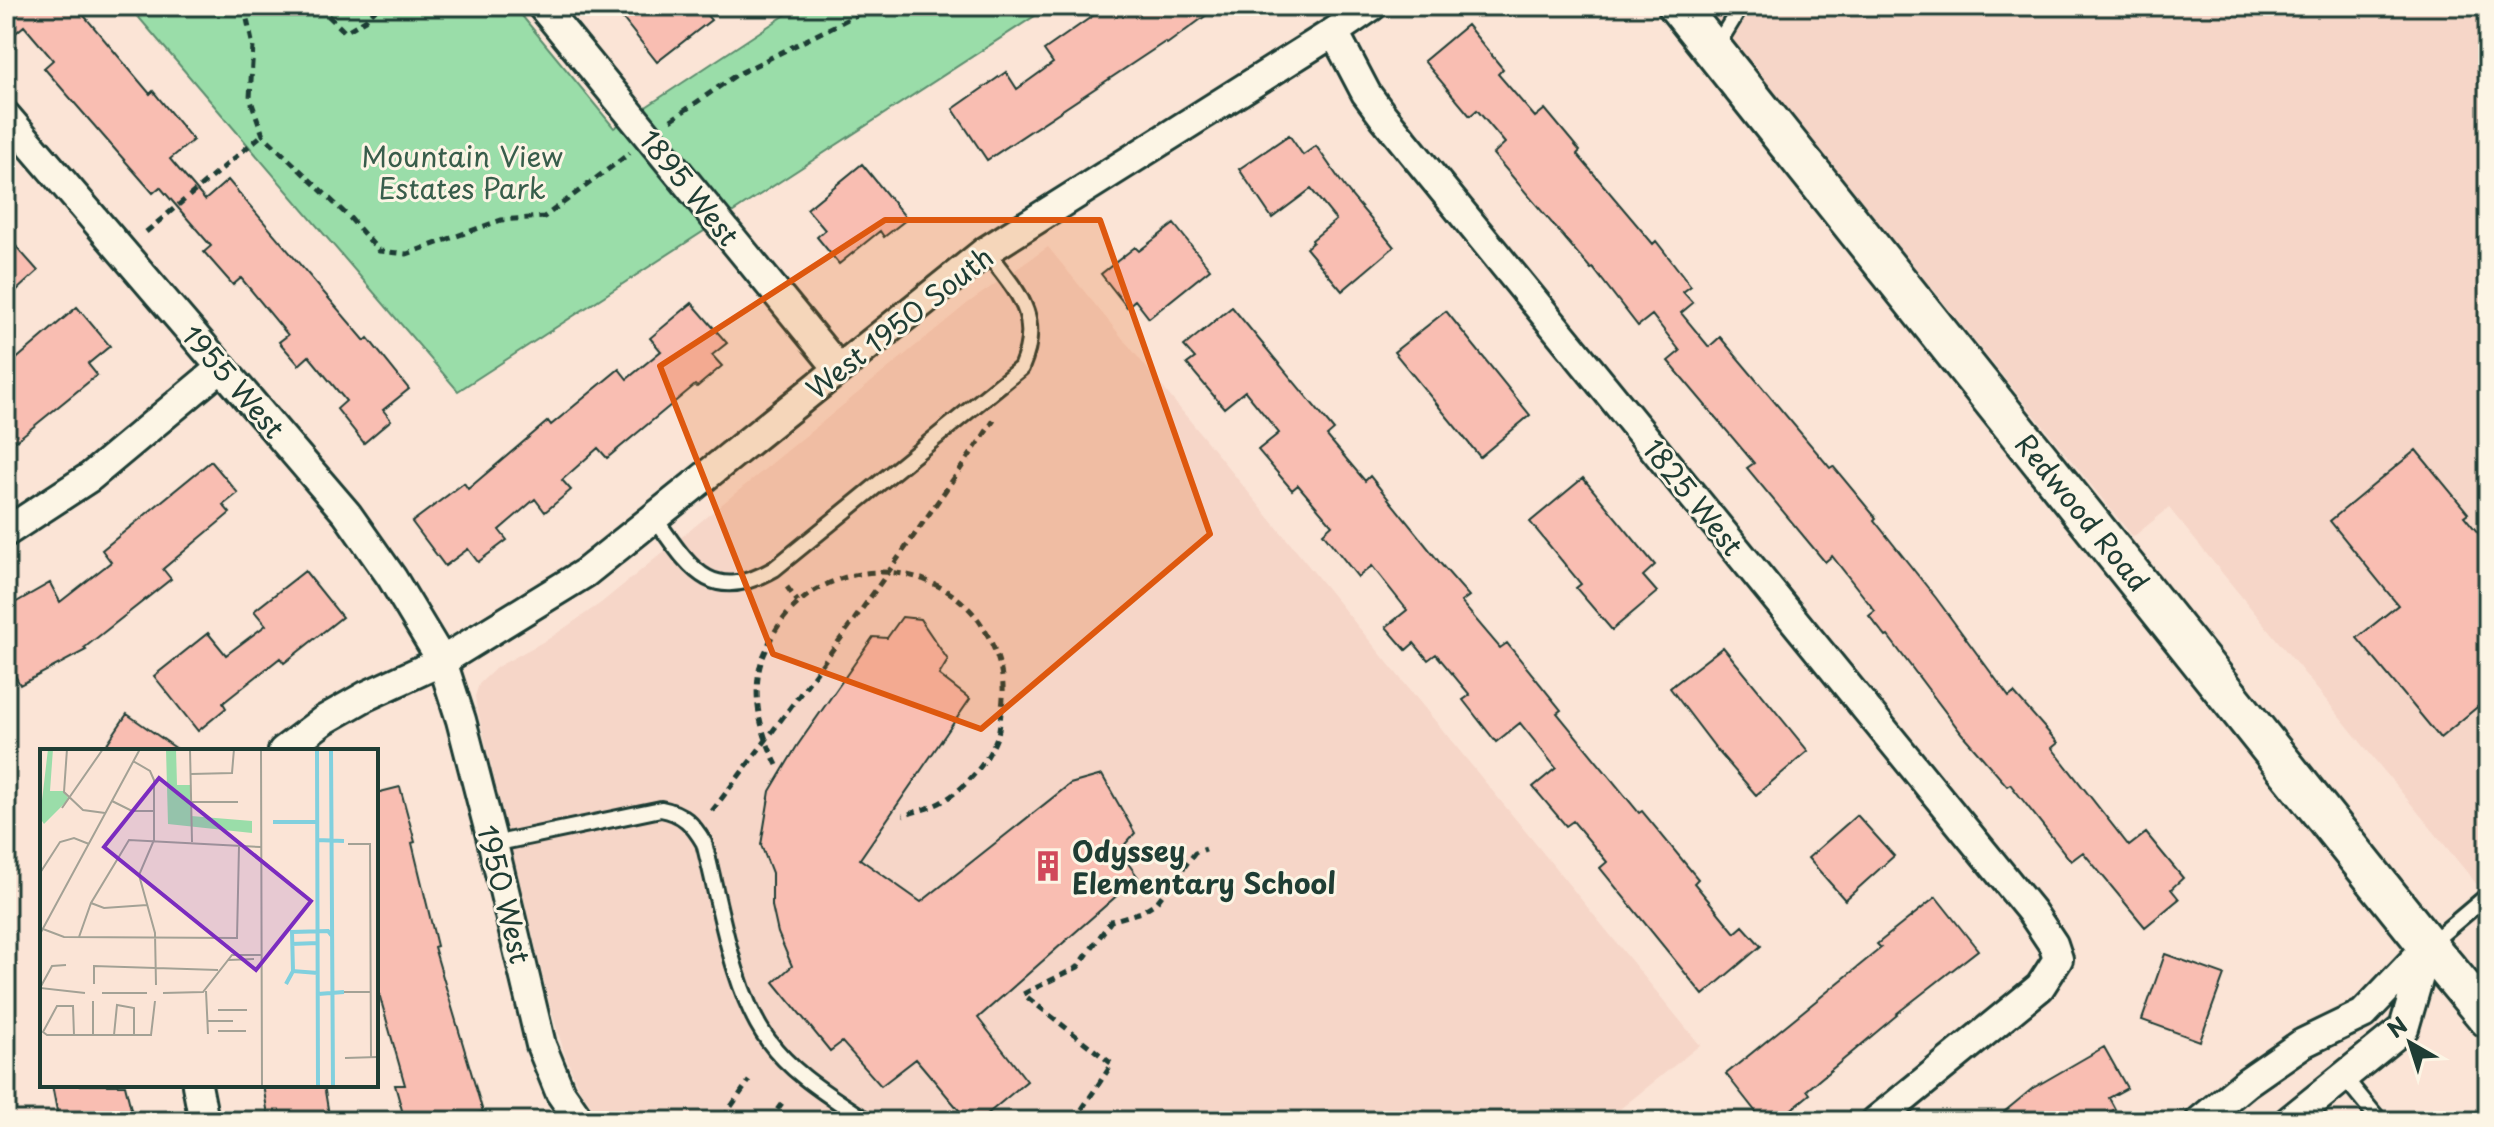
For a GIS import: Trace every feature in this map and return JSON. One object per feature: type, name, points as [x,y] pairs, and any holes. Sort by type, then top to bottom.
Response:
[{"type":"main road","name":"Redwood Road","points":[[1678,6],[2488,1018]]},
{"type":"street","name":"1895 West","points":[[542,6],[838,368]]},
{"type":"street","name":"West 1950 South","points":[[286,749],[324,720],[442,661],[585,573],[986,251],[1372,6]]},
{"type":"street","name":"1825 West","points":[[1334,32],[1366,93],[1383,116],[2031,911],[2053,944],[2058,959],[2028,999],[1876,1121]]},
{"type":"street","name":"1955 West","points":[[6,116],[347,514],[392,578],[442,661]]},
{"type":"street","points":[[6,532],[90,477],[222,367]]},
{"type":"street","name":"1950 West","points":[[442,661],[461,720],[493,844],[541,1045],[560,1092],[580,1121]]},
{"type":"street","points":[[2289,1121],[2404,1028],[2428,946]]},
{"type":"street","points":[[2200,1121],[2247,1082],[2303,1043],[2363,1014],[2428,946]]},
{"type":"street","points":[[197,1087],[204,1121]]},
{"type":"lane","points":[[1714,51],[1741,6]]},
{"type":"lane","points":[[654,517],[689,565],[703,577],[725,584],[739,583],[754,581],[774,569],[1021,368],[1030,348],[1030,323],[1023,301],[986,251]]},
{"type":"lane","points":[[493,844],[661,809],[678,812],[695,827],[704,843],[738,977],[753,1015],[769,1041],[809,1081],[867,1121]]},
{"type":"lane","points":[[2428,946],[2488,895]]},
{"type":"lane","points":[[2344,1077],[2380,1121]]},
{"type":"path","points":[[244,6],[253,46],[250,98],[263,135],[350,218],[379,251],[407,254],[501,220],[544,217],[634,150]]},
{"type":"path","points":[[318,6],[345,32],[365,20],[379,6]]},
{"type":"path","points":[[671,120],[736,75],[874,6]]},
{"type":"path","points":[[146,232],[263,135]]},
{"type":"path","points":[[712,811],[890,572],[994,420]]},
{"type":"path","points":[[777,765],[757,709],[759,669],[773,632],[798,602],[831,581],[870,571],[909,574],[945,589],[977,616],[998,653],[1005,695],[997,737],[976,773],[943,801],[903,816]]},
{"type":"path","points":[[787,587],[798,602]]},
{"type":"path","points":[[1074,1121],[1112,1064],[1023,994],[1078,967],[1111,921],[1141,912],[1157,902],[1195,853],[1206,849]]},
{"type":"path","points":[[723,1118],[749,1081]]},
{"type":"path","points":[[769,1121],[782,1103]]},
{"type":"highlighted area","points":[[885,220],[1100,220],[1210,534],[981,729],[773,654],[660,366]]},
{"type":"shaded area","points":[[1704,6],[2488,6],[2488,898],[2169,508],[2133,537]]},
{"type":"shaded area","points":[[1048,247],[1700,1045],[1605,1121],[602,1121],[578,1087],[552,1013],[476,704],[479,684],[497,667],[550,638],[601,603],[968,303]]},
{"type":"green space","name":"Mountain View Estates Park","points":[[129,6],[514,6],[614,128],[799,6],[1050,6],[458,391]]},
{"type":"building","points":[[6,6],[76,6],[193,140],[170,159],[205,200],[228,180],[409,389],[383,410],[391,420],[364,443],[337,409],[346,401],[309,356],[299,365],[279,342],[288,335],[241,278],[233,285],[204,252],[211,246],[160,187],[153,193],[44,68],[53,60],[24,26],[6,41]]},
{"type":"building","points":[[613,6],[699,6],[711,20],[657,62]]},
{"type":"building","points":[[1107,6],[1219,6],[1167,44],[1165,42],[987,160],[953,109],[1006,72],[1017,89],[1053,63],[1044,50]]},
{"type":"building","points":[[1467,25],[1503,69],[1498,74],[1535,117],[1545,109],[1580,151],[1577,154],[1653,244],[1656,241],[1691,286],[1683,292],[1693,303],[1681,313],[1709,347],[1720,337],[1830,468],[1833,466],[1876,518],[1874,520],[2009,697],[2014,693],[2058,743],[2052,748],[2129,846],[2146,833],[2183,878],[2171,889],[2179,899],[2145,927],[2083,852],[2071,861],[2010,784],[2007,786],[1962,734],[1888,636],[1869,616],[1875,611],[1832,556],[1825,562],[1747,468],[1754,463],[1668,361],[1680,351],[1652,315],[1638,326],[1593,268],[1493,154],[1505,143],[1477,110],[1470,116],[1424,61]]},
{"type":"building","points":[[1289,135],[1303,155],[1316,146],[1349,193],[1394,247],[1342,291],[1306,248],[1336,220],[1311,189],[1272,218],[1239,169]]},
{"type":"building","points":[[862,164],[907,219],[884,237],[880,231],[839,264],[817,237],[825,230],[807,209]]},
{"type":"building","points":[[1174,224],[1210,269],[1149,318],[1135,300],[1127,307],[1101,274],[1135,247],[1139,251]]},
{"type":"building","points":[[6,235],[38,271],[6,300]]},
{"type":"building","points":[[692,303],[727,343],[712,355],[722,366],[607,458],[598,448],[562,480],[571,490],[545,512],[535,499],[499,530],[507,540],[478,562],[468,549],[445,566],[412,522],[464,483],[468,489],[548,421],[551,425],[619,369],[627,379],[661,351],[650,338]]},
{"type":"building","points":[[77,307],[110,346],[88,364],[97,375],[6,449],[6,368]]},
{"type":"building","points":[[1232,307],[1334,430],[1327,436],[1365,481],[1370,476],[1469,596],[1461,602],[1500,648],[1507,643],[1561,710],[1557,713],[1698,879],[1694,883],[1735,933],[1743,926],[1761,946],[1703,995],[1600,868],[1607,862],[1573,821],[1566,826],[1533,787],[1556,768],[1520,723],[1496,742],[1463,700],[1470,695],[1436,654],[1428,660],[1414,643],[1406,650],[1386,627],[1407,610],[1372,566],[1358,577],[1323,533],[1332,525],[1298,485],[1292,490],[1258,450],[1279,433],[1245,391],[1224,408],[1187,364],[1195,358],[1184,346]]},
{"type":"building","points":[[1446,311],[1530,415],[1480,457],[1394,352]]},
{"type":"building","points":[[2416,450],[2468,513],[2464,516],[2488,545],[2488,698],[2440,738],[2357,638],[2398,605],[2330,521]]},
{"type":"building","points":[[211,461],[238,493],[223,505],[230,513],[163,569],[171,579],[84,648],[86,650],[20,685],[6,658],[6,608],[50,583],[60,602],[111,562],[102,550]]},
{"type":"building","points":[[1583,478],[1655,565],[1643,576],[1657,592],[1612,630],[1576,588],[1581,584],[1530,522]]},
{"type":"building","points":[[305,571],[342,617],[284,663],[280,658],[223,703],[226,708],[198,731],[154,676],[208,633],[226,655],[266,625],[254,611]]},
{"type":"building","name":"Odyssey Elementary School","points":[[902,617],[920,619],[948,660],[939,675],[970,699],[860,859],[921,902],[1070,784],[1102,775],[1135,833],[1119,851],[1138,877],[978,1018],[1027,1081],[979,1121],[968,1121],[916,1059],[881,1086],[842,1042],[830,1051],[774,982],[792,966],[778,933],[772,906],[772,873],[761,845],[770,791],[797,746],[873,637],[887,638]]},
{"type":"building","points":[[1723,647],[1808,751],[1756,795],[1670,688]]},
{"type":"building","points":[[127,714],[177,749],[103,749]]},
{"type":"building","points":[[400,787],[415,842],[412,843],[437,946],[434,947],[483,1112],[468,1116],[470,1121],[405,1121],[395,1085],[405,1085],[378,990],[378,792]]},
{"type":"building","points":[[1857,815],[1894,856],[1845,900],[1808,858]]},
{"type":"building","points":[[1936,897],[1978,950],[1896,1014],[1807,1090],[1810,1094],[1777,1121],[1763,1121],[1726,1074],[1881,948],[1877,944]]},
{"type":"building","points":[[2165,954],[2224,975],[2200,1041],[2142,1020]]},
{"type":"building","points":[[2104,1047],[2127,1088],[2109,1098],[2115,1109],[2094,1121],[1993,1121],[2033,1088]]},
{"type":"building","points":[[52,1087],[126,1087],[134,1121],[59,1121]]},
{"type":"building","points":[[263,1087],[324,1087],[330,1121],[269,1121]]},
{"type":"place","name":"Odyssey Elementary School","points":[[1048,866]]}]
